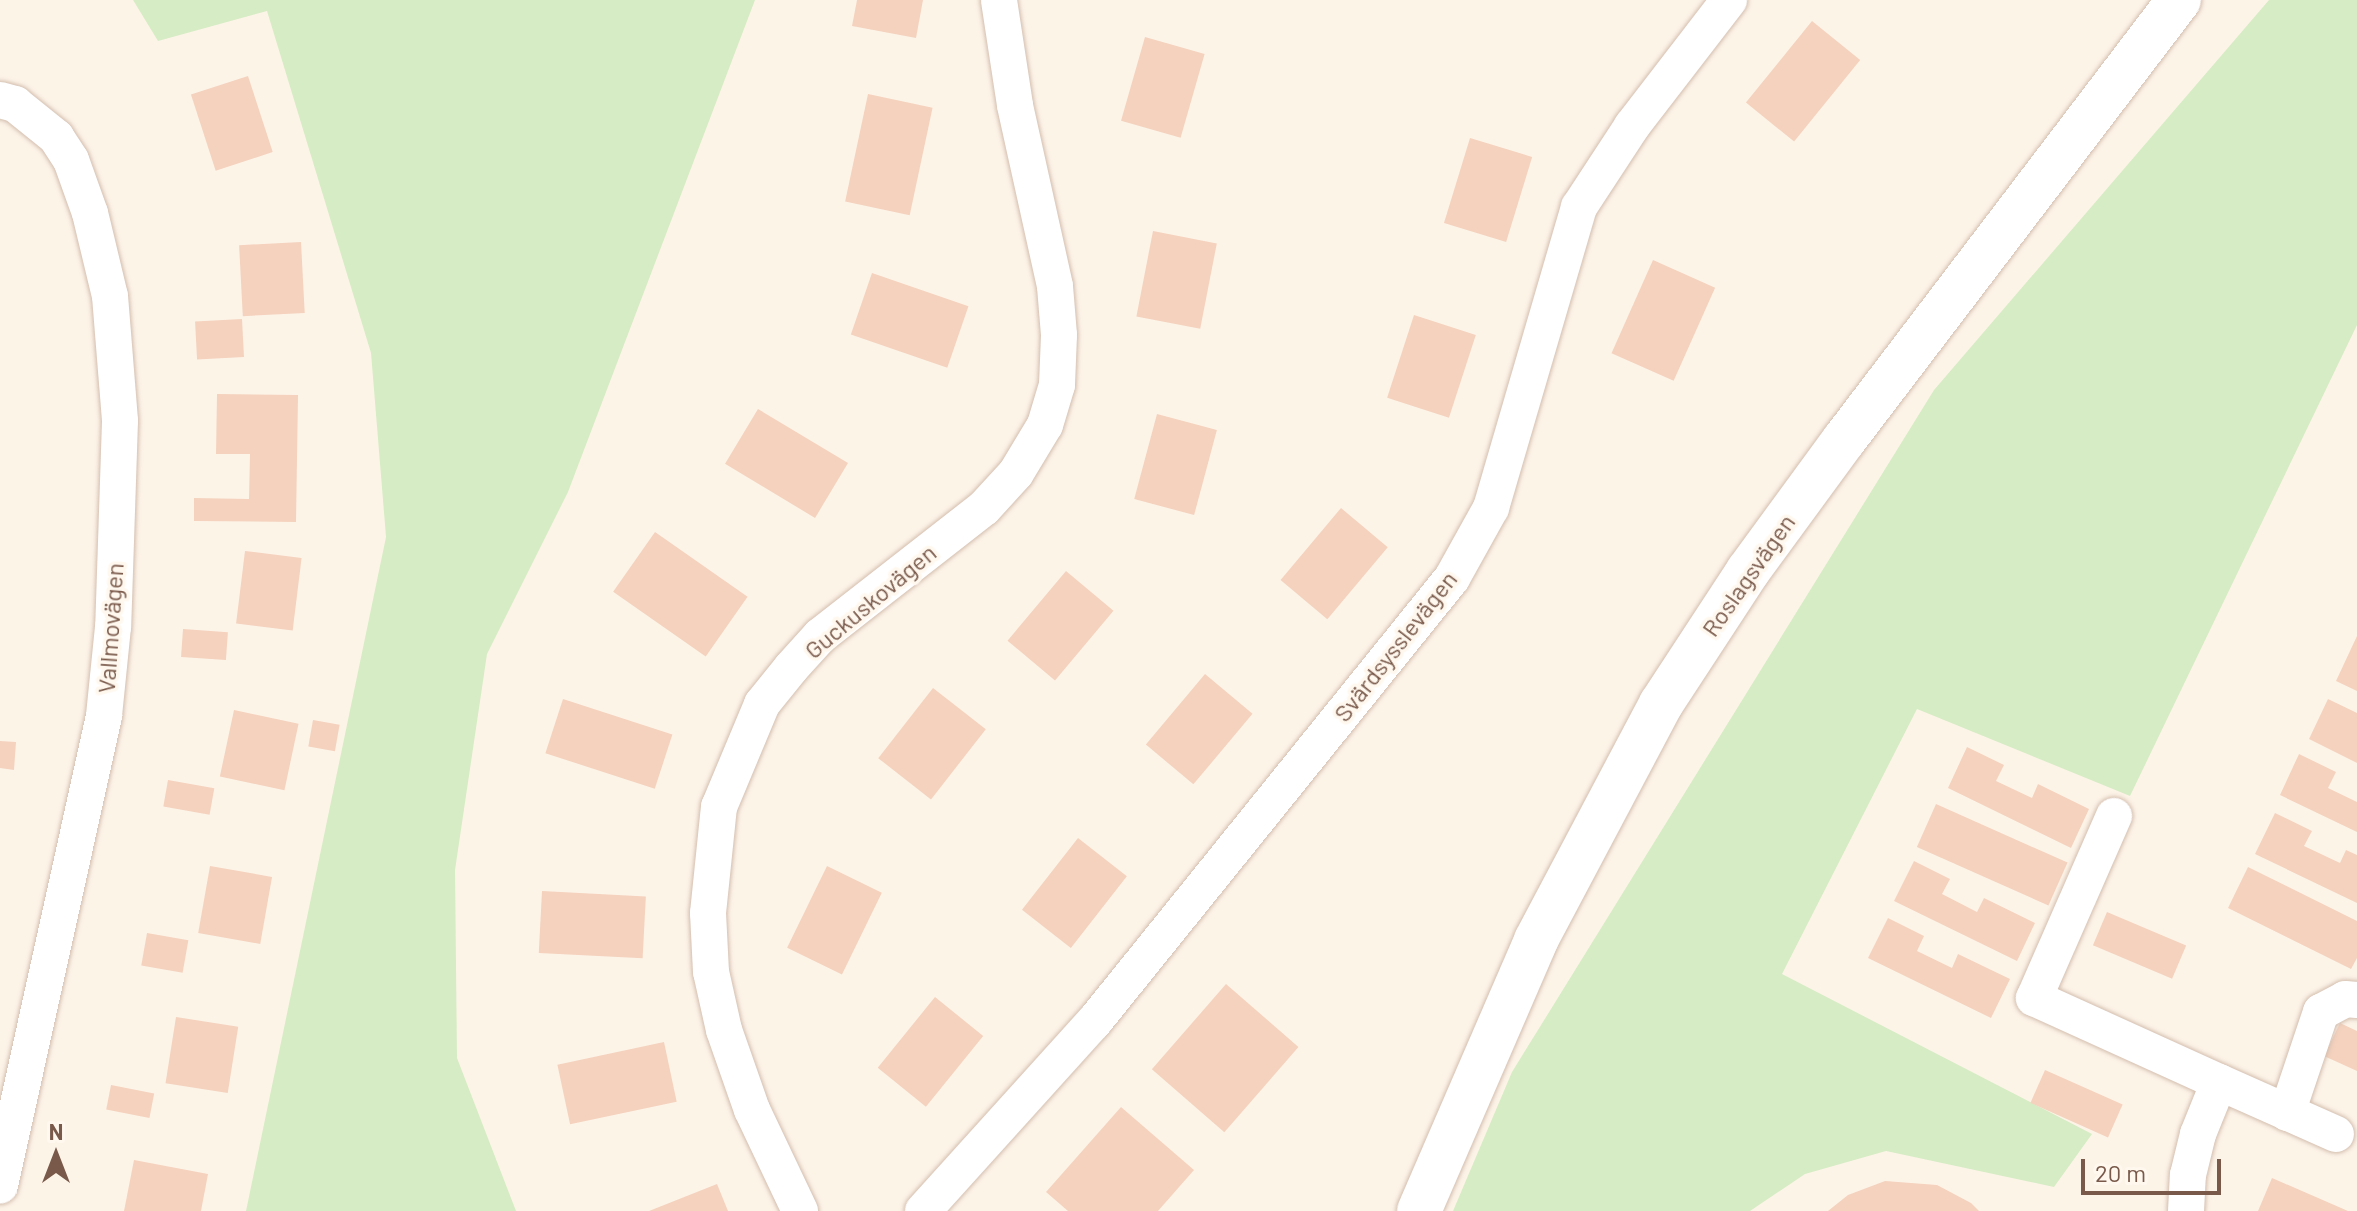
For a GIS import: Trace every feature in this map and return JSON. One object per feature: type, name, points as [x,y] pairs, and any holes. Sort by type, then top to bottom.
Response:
[{"type":"main road","name":"Roslagsvägen","points":[[1419,1211],[1536,940],[1661,704],[1748,571],[2179,0]]},
{"type":"street","name":"Guckuskovägen","points":[[800,1211],[752,1110],[724,1030],[711,972],[708,913],[719,807],[762,704],[791,668],[820,636],[984,508],[1016,473],[1045,425],[1057,385],[1059,335],[1055,286],[1015,105],[999,0]]},
{"type":"street","name":"Svärdsysslevägen","points":[[923,1211],[1094,1022],[1452,578],[1491,508],[1579,207],[1632,126],[1729,0]]},
{"type":"street","name":"Vallmovägen","points":[[0,100],[15,104],[56,137],[71,160],[90,213],[110,296],[120,421],[113,627],[104,716],[0,1186]]},
{"type":"street","points":[[2114,816],[2034,998],[2336,1134]]},
{"type":"street","points":[[2287,1113],[2321,1012],[2345,999],[2357,1000]]},
{"type":"street","points":[[2186,1211],[2188,1175],[2194,1148],[2219,1082]]},
{"type":"green space","points":[[133,0],[755,0],[568,492],[487,654],[455,870],[457,1058],[516,1211],[246,1211],[386,537],[371,353],[267,11],[158,41]]},
{"type":"green space","points":[[2269,0],[2357,0],[2357,325],[2130,796],[1917,709],[1782,974],[2092,1134],[2054,1187],[1886,1151],[1805,1174],[1750,1211],[1453,1211],[1512,1072],[1934,390]]},
{"type":"building","points":[[857,0],[923,0],[916,38],[852,26]]},
{"type":"building","points":[[1812,21],[1860,60],[1794,142],[1746,103]]},
{"type":"building","points":[[1145,37],[1205,54],[1181,138],[1121,121]]},
{"type":"building","points":[[248,76],[273,152],[216,171],[191,95]]},
{"type":"building","points":[[868,94],[933,108],[910,215],[845,202]]},
{"type":"building","points":[[1470,138],[1532,157],[1506,242],[1444,223]]},
{"type":"building","points":[[1153,231],[1217,243],[1200,329],[1136,316]]},
{"type":"building","points":[[301,242],[305,313],[243,316],[239,245]]},
{"type":"building","points":[[1653,260],[1715,288],[1674,381],[1612,353]]},
{"type":"building","points":[[872,273],[968,306],[947,368],[851,334]]},
{"type":"building","points":[[1414,315],[1476,335],[1449,418],[1387,398]]},
{"type":"building","points":[[242,319],[244,357],[197,359],[195,321]]},
{"type":"building","points":[[217,394],[298,395],[296,522],[194,521],[194,498],[249,499],[250,454],[216,454]]},
{"type":"building","points":[[758,409],[848,463],[815,518],[725,464]]},
{"type":"building","points":[[1157,414],[1217,430],[1194,515],[1134,499]]},
{"type":"building","points":[[1341,508],[1388,547],[1327,619],[1281,580]]},
{"type":"building","points":[[655,532],[748,597],[706,657],[613,592]]},
{"type":"building","points":[[245,551],[302,558],[293,630],[236,623]]},
{"type":"building","points":[[1066,571],[1113,611],[1055,681],[1008,641]]},
{"type":"building","points":[[183,629],[228,632],[226,660],[181,657]]},
{"type":"building","points":[[2357,636],[2357,691],[2336,681]]},
{"type":"building","points":[[1205,674],[1252,714],[1193,784],[1146,744]]},
{"type":"building","points":[[933,688],[986,729],[931,799],[878,758]]},
{"type":"building","points":[[563,699],[672,735],[655,789],[545,753]]},
{"type":"building","points":[[2328,699],[2357,713],[2357,763],[2309,739]]},
{"type":"building","points":[[234,710],[299,724],[284,790],[220,777]]},
{"type":"building","points":[[313,720],[340,725],[335,751],[308,747]]},
{"type":"building","points":[[0,741],[16,742],[14,770],[0,768]]},
{"type":"building","points":[[1967,747],[2004,765],[1996,781],[2032,798],[2038,784],[2089,809],[2071,848],[1948,788]]},
{"type":"building","points":[[2299,754],[2336,772],[2328,788],[2357,802],[2357,832],[2280,795]]},
{"type":"building","points":[[168,780],[214,788],[210,815],[163,807]]},
{"type":"building","points":[[1936,804],[2068,863],[2048,906],[1917,847]]},
{"type":"building","points":[[2275,813],[2312,831],[2304,846],[2340,863],[2346,850],[2357,855],[2357,903],[2255,854]]},
{"type":"building","points":[[1078,838],[1127,876],[1071,948],[1022,910]]},
{"type":"building","points":[[1914,861],[1950,879],[1942,894],[1977,912],[1984,898],[2035,923],[2017,961],[1894,901]]},
{"type":"building","points":[[210,866],[272,877],[260,944],[198,933]]},
{"type":"building","points":[[827,866],[882,893],[842,975],[787,948]]},
{"type":"building","points":[[2248,867],[2357,921],[2357,958],[2351,969],[2228,908]]},
{"type":"building","points":[[542,891],[646,896],[643,958],[539,953]]},
{"type":"building","points":[[2107,912],[2186,946],[2172,979],[2093,945]]},
{"type":"building","points":[[1888,918],[1924,936],[1917,951],[1952,968],[1958,954],[2010,979],[1991,1018],[1868,958]]},
{"type":"building","points":[[147,933],[188,940],[183,973],[141,965]]},
{"type":"building","points":[[1226,984],[1298,1047],[1224,1132],[1152,1069]]},
{"type":"building","points":[[935,997],[983,1036],[926,1107],[878,1068]]},
{"type":"building","points":[[176,1017],[238,1027],[228,1093],[166,1083]]},
{"type":"building","points":[[2340,1023],[2357,1031],[2357,1071],[2324,1056]]},
{"type":"building","points":[[664,1042],[677,1102],[570,1124],[557,1065]]},
{"type":"building","points":[[2045,1070],[2123,1105],[2108,1137],[2030,1103]]},
{"type":"building","points":[[111,1085],[154,1093],[149,1118],[106,1110]]},
{"type":"building","points":[[1121,1107],[1194,1170],[1158,1211],[1068,1211],[1046,1192]]},
{"type":"building","points":[[134,1160],[208,1174],[201,1211],[124,1211]]},
{"type":"building","points":[[2272,1178],[2348,1211],[2258,1211]]},
{"type":"building","points":[[1885,1181],[1937,1185],[1971,1203],[1979,1211],[1828,1211],[1848,1195]]},
{"type":"building","points":[[717,1184],[728,1211],[649,1211]]}]
